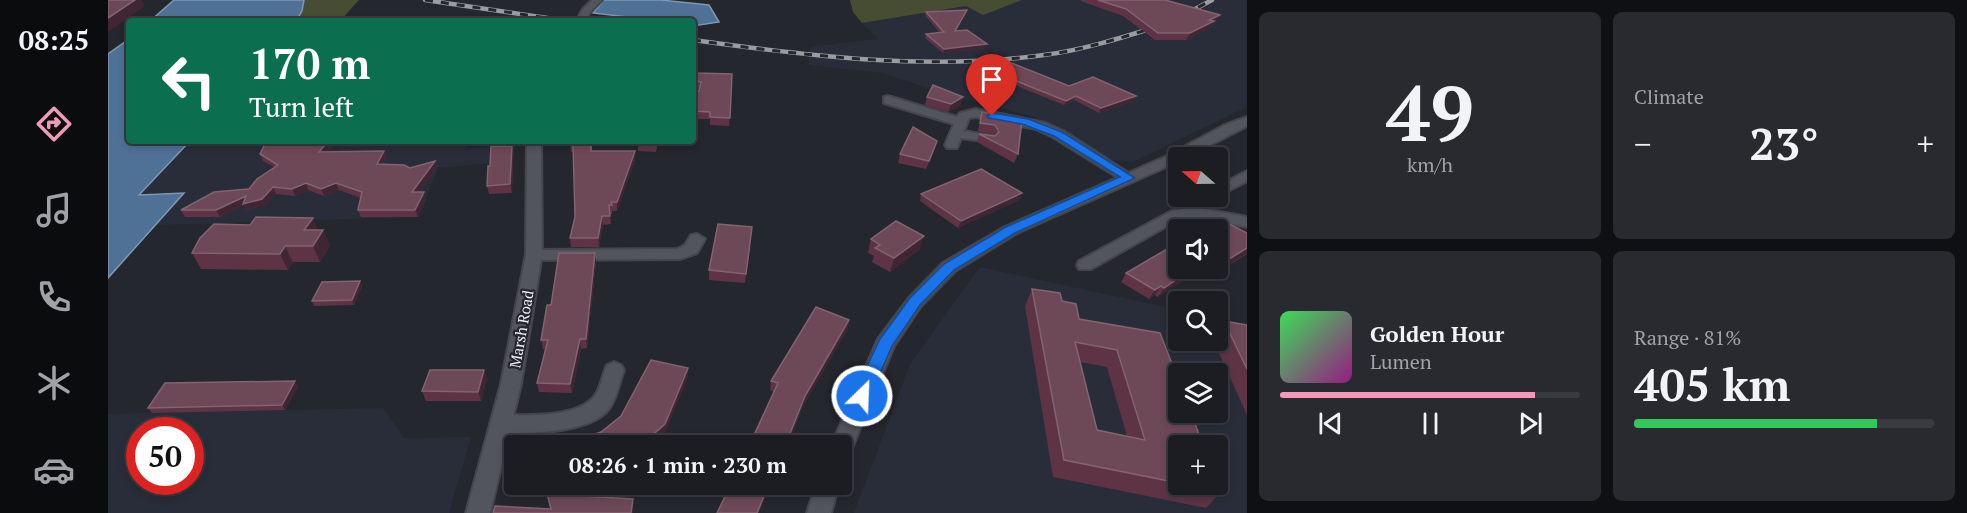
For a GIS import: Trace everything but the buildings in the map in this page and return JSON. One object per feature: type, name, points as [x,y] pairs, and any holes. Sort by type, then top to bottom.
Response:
[{"type":"main road","points":[[582,18],[586,10],[597,0]]},
{"type":"main road","points":[[888,100],[956,133],[987,139]]},
{"type":"main road","points":[[956,133],[964,116],[976,113],[1040,126],[1058,134],[1129,178]]},
{"type":"main road","points":[[847,435],[885,344],[915,302],[949,267],[1011,230],[1170,160],[1247,121]]},
{"type":"main road","name":"Marsh Road","points":[[478,513],[511,384],[534,255],[534,144]]},
{"type":"main road","points":[[1228,186],[1247,175]]},
{"type":"main road","points":[[1197,207],[1198,212]]},
{"type":"main road","points":[[1085,266],[1177,214],[1198,212],[1247,222]]},
{"type":"main road","points":[[534,255],[680,254],[691,249],[697,239]]},
{"type":"main road","points":[[501,424],[548,423],[585,414],[601,404],[614,370]]},
{"type":"main road","points":[[819,513],[825,495]]},
{"type":"shaded area","points":[[1022,0],[1247,0],[1247,107],[1133,162],[1117,161],[1098,154],[1034,117],[956,97],[882,73],[809,65],[809,50],[814,46],[878,39],[862,23],[966,6],[983,14]]},
{"type":"shaded area","points":[[187,144],[468,144],[467,148],[516,144],[513,161],[438,168],[418,217],[156,225],[183,194],[139,195]]},
{"type":"shaded area","points":[[980,267],[1168,308],[1168,351],[1228,351],[1228,320],[1247,324],[1247,513],[854,513],[910,364]]},
{"type":"shaded area","points":[[383,408],[404,438],[471,437],[449,513],[108,513],[108,414]]},
{"type":"green space","points":[[304,0],[359,0],[343,18],[298,18]]},
{"type":"green space","points":[[850,0],[1022,0],[983,15],[966,6],[862,23],[853,12]]},
{"type":"water","points":[[174,0],[304,0],[298,18],[153,18]]},
{"type":"water","points":[[604,0],[661,0],[709,5],[719,22],[696,26],[696,18],[636,18],[593,13]]},
{"type":"water","points":[[126,41],[126,144],[187,144],[139,195],[184,193],[108,278],[108,54]]},
{"type":"railway","points":[[425,0],[548,18]]},
{"type":"railway","points":[[1184,15],[1212,0]]},
{"type":"railway","points":[[696,40],[868,60],[956,62],[1000,60],[1059,53],[1159,26]]},
{"type":"route","points":[[862,396],[885,344],[915,302],[949,267],[1011,230],[1129,178],[1058,134],[1024,121],[992,116]]}]
